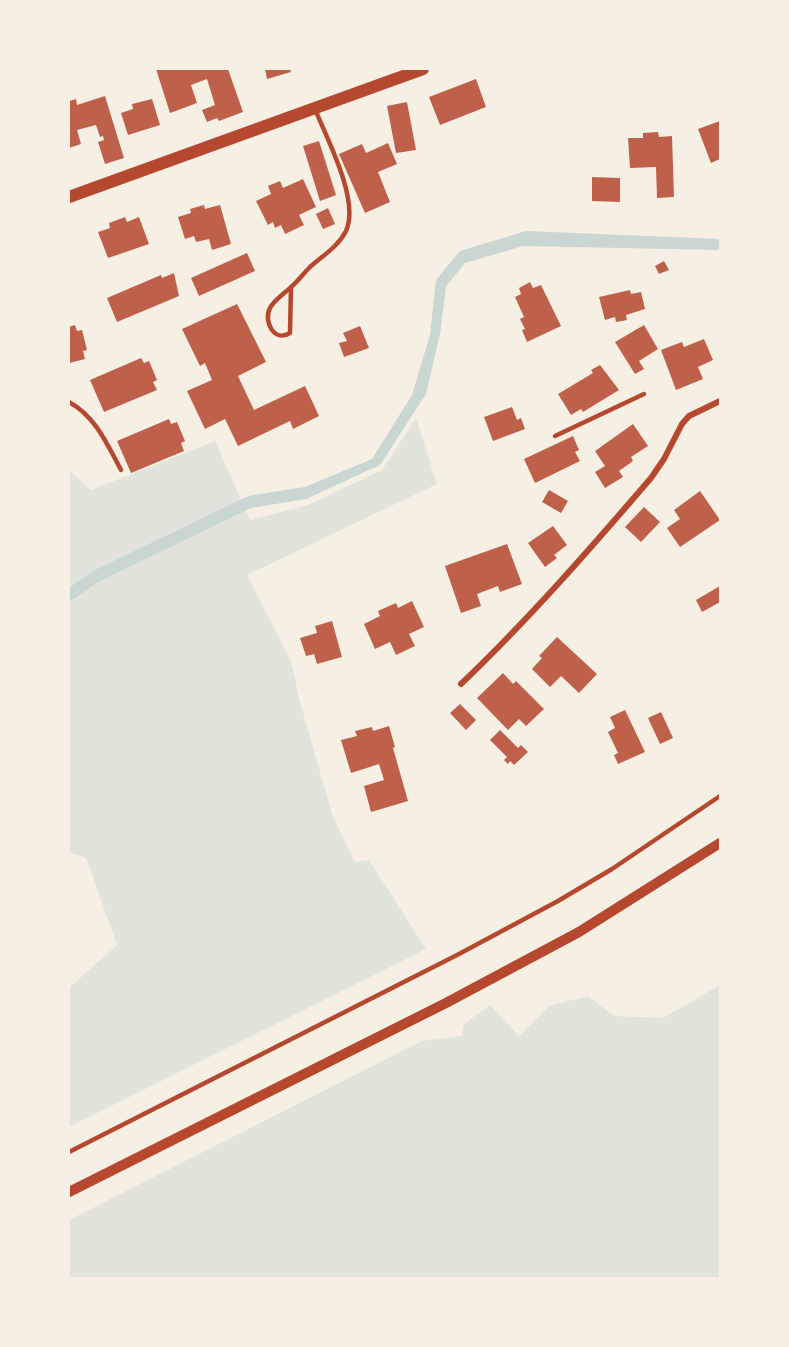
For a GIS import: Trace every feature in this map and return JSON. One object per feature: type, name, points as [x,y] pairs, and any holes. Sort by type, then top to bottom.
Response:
[{"type":"main road","points":[[69,197],[423,69]]},
{"type":"street","points":[[461,684],[552,593],[651,478],[689,416],[720,401]]},
{"type":"street","points":[[69,1192],[446,1003],[569,938],[720,843]]},
{"type":"lane","points":[[291,287],[290,333],[278,336],[270,326],[268,317],[270,308],[310,267],[331,251],[345,232],[349,220],[349,207],[341,174],[314,108]]},
{"type":"lane","points":[[555,436],[644,394]]},
{"type":"lane","points":[[69,402],[98,426],[121,470]]},
{"type":"lane","points":[[69,1152],[459,954],[558,901],[612,869],[720,796]]},
{"type":"shaded area","points":[[526,231],[720,239],[720,250],[523,246],[465,263],[446,286],[440,334],[426,394],[380,465],[306,499],[251,508],[98,582],[69,602],[69,588],[93,571],[248,496],[305,487],[372,459],[412,395],[430,335],[436,280],[460,251]]},
{"type":"shaded area","points":[[416,418],[437,484],[247,575],[291,661],[300,702],[333,817],[355,862],[369,860],[426,949],[69,1127],[69,988],[117,945],[86,858],[69,852],[69,470],[91,490],[215,441],[250,520],[308,505],[382,470]]},
{"type":"shaded area","points":[[720,985],[720,1278],[69,1278],[69,1220],[422,1041],[462,1036],[464,1024],[490,1005],[519,1036],[549,1006],[588,996],[614,1016],[663,1018]]},
{"type":"building","points":[[156,69],[228,69],[243,112],[219,121],[217,118],[207,122],[202,110],[215,105],[207,79],[191,85],[197,103],[170,113]]},
{"type":"building","points":[[265,69],[290,69],[291,72],[267,79]]},
{"type":"building","points":[[476,79],[486,107],[440,125],[429,97]]},
{"type":"building","points":[[105,96],[124,158],[105,164],[98,142],[104,140],[103,136],[100,137],[96,125],[77,130],[81,144],[69,148],[69,101],[76,99],[77,105]]},
{"type":"building","points":[[152,99],[160,125],[128,135],[121,113],[133,109],[132,104]]},
{"type":"building","points":[[407,102],[416,150],[396,153],[387,106]]},
{"type":"building","points":[[720,121],[720,159],[711,163],[698,129]]},
{"type":"building","points":[[658,132],[659,137],[672,136],[674,197],[657,198],[656,167],[630,168],[628,138],[643,138],[643,133]]},
{"type":"building","points":[[319,141],[336,195],[320,201],[303,146]]},
{"type":"building","points":[[388,143],[397,164],[378,172],[390,202],[365,213],[339,154],[362,144],[366,153]]},
{"type":"building","points":[[592,177],[620,178],[620,202],[592,201]]},
{"type":"building","points":[[303,179],[316,207],[299,215],[304,225],[285,234],[281,225],[275,228],[273,222],[268,225],[256,201],[271,194],[268,186],[280,181],[283,188]]},
{"type":"building","points":[[204,205],[205,209],[220,205],[231,244],[212,250],[209,239],[196,242],[194,236],[185,239],[178,217],[191,213],[190,209]]},
{"type":"building","points":[[328,208],[335,224],[323,229],[316,214]]},
{"type":"building","points":[[125,217],[127,222],[139,217],[149,244],[108,258],[98,232],[110,228],[109,223]]},
{"type":"building","points":[[247,253],[255,271],[199,296],[191,278]]},
{"type":"building","points":[[664,261],[669,270],[659,274],[655,266]]},
{"type":"building","points":[[174,273],[179,296],[117,322],[107,298],[161,275],[162,278]]},
{"type":"building","points":[[530,282],[533,288],[541,285],[561,326],[527,342],[522,330],[525,329],[520,319],[524,317],[515,297],[521,294],[519,288]]},
{"type":"building","points":[[630,290],[631,294],[641,292],[645,309],[626,315],[627,320],[616,322],[615,317],[605,320],[599,297]]},
{"type":"building","points":[[237,304],[266,362],[238,376],[254,410],[305,386],[319,416],[293,429],[290,421],[238,446],[225,419],[205,429],[187,391],[212,380],[205,363],[200,366],[182,329]]},
{"type":"building","points":[[75,325],[77,331],[82,330],[87,350],[83,351],[85,359],[69,363],[69,327]]},
{"type":"building","points":[[644,325],[658,349],[639,361],[644,369],[635,374],[615,342]]},
{"type":"building","points":[[360,326],[369,348],[344,357],[339,343],[347,341],[343,333]]},
{"type":"building","points":[[704,339],[713,360],[698,367],[703,379],[676,390],[661,350],[682,342],[684,347]]},
{"type":"building","points":[[141,358],[144,363],[149,361],[157,380],[153,382],[157,390],[104,412],[90,380]]},
{"type":"building","points":[[600,365],[619,390],[583,412],[581,409],[571,415],[558,394],[593,373],[591,370]]},
{"type":"building","points":[[512,407],[517,420],[521,418],[525,429],[493,441],[484,417]]},
{"type":"building","points":[[169,419],[171,424],[177,422],[185,441],[181,443],[184,451],[131,473],[117,441]]},
{"type":"building","points":[[633,424],[648,446],[631,457],[633,461],[619,471],[623,477],[605,488],[595,472],[605,466],[595,451]]},
{"type":"building","points":[[573,436],[579,450],[575,452],[580,461],[535,483],[524,459]]},
{"type":"building","points":[[549,490],[568,501],[561,513],[542,502]]},
{"type":"building","points":[[700,491],[720,520],[680,547],[667,528],[680,519],[674,510]]},
{"type":"building","points":[[644,507],[660,522],[641,542],[625,527]]},
{"type":"building","points":[[553,526],[567,545],[554,555],[557,558],[545,567],[528,543]]},
{"type":"building","points":[[507,544],[522,584],[500,592],[498,586],[477,594],[481,606],[461,613],[445,566]]},
{"type":"building","points":[[720,586],[720,602],[702,612],[696,600]]},
{"type":"building","points":[[412,601],[424,627],[409,634],[415,646],[396,655],[390,642],[375,649],[364,624],[380,616],[378,611],[396,603],[398,608]]},
{"type":"building","points":[[332,621],[342,657],[317,664],[314,654],[306,656],[300,638],[317,633],[315,626]]},
{"type":"building","points":[[557,637],[597,674],[579,693],[561,676],[550,687],[532,669],[542,658],[539,656]]},
{"type":"building","points":[[503,673],[513,684],[516,681],[544,709],[526,726],[519,719],[508,730],[477,698]]},
{"type":"building","points":[[460,704],[476,720],[466,730],[450,713]]},
{"type":"building","points":[[625,710],[645,752],[618,764],[614,755],[618,753],[608,732],[615,728],[610,717]]},
{"type":"building","points":[[661,712],[673,738],[660,744],[648,718]]},
{"type":"building","points":[[389,726],[408,801],[371,812],[364,786],[384,780],[379,764],[351,773],[341,740],[357,736],[355,731],[372,727],[373,731]]},
{"type":"building","points":[[500,730],[518,748],[521,745],[528,752],[514,765],[504,760],[507,757],[490,740]]}]
